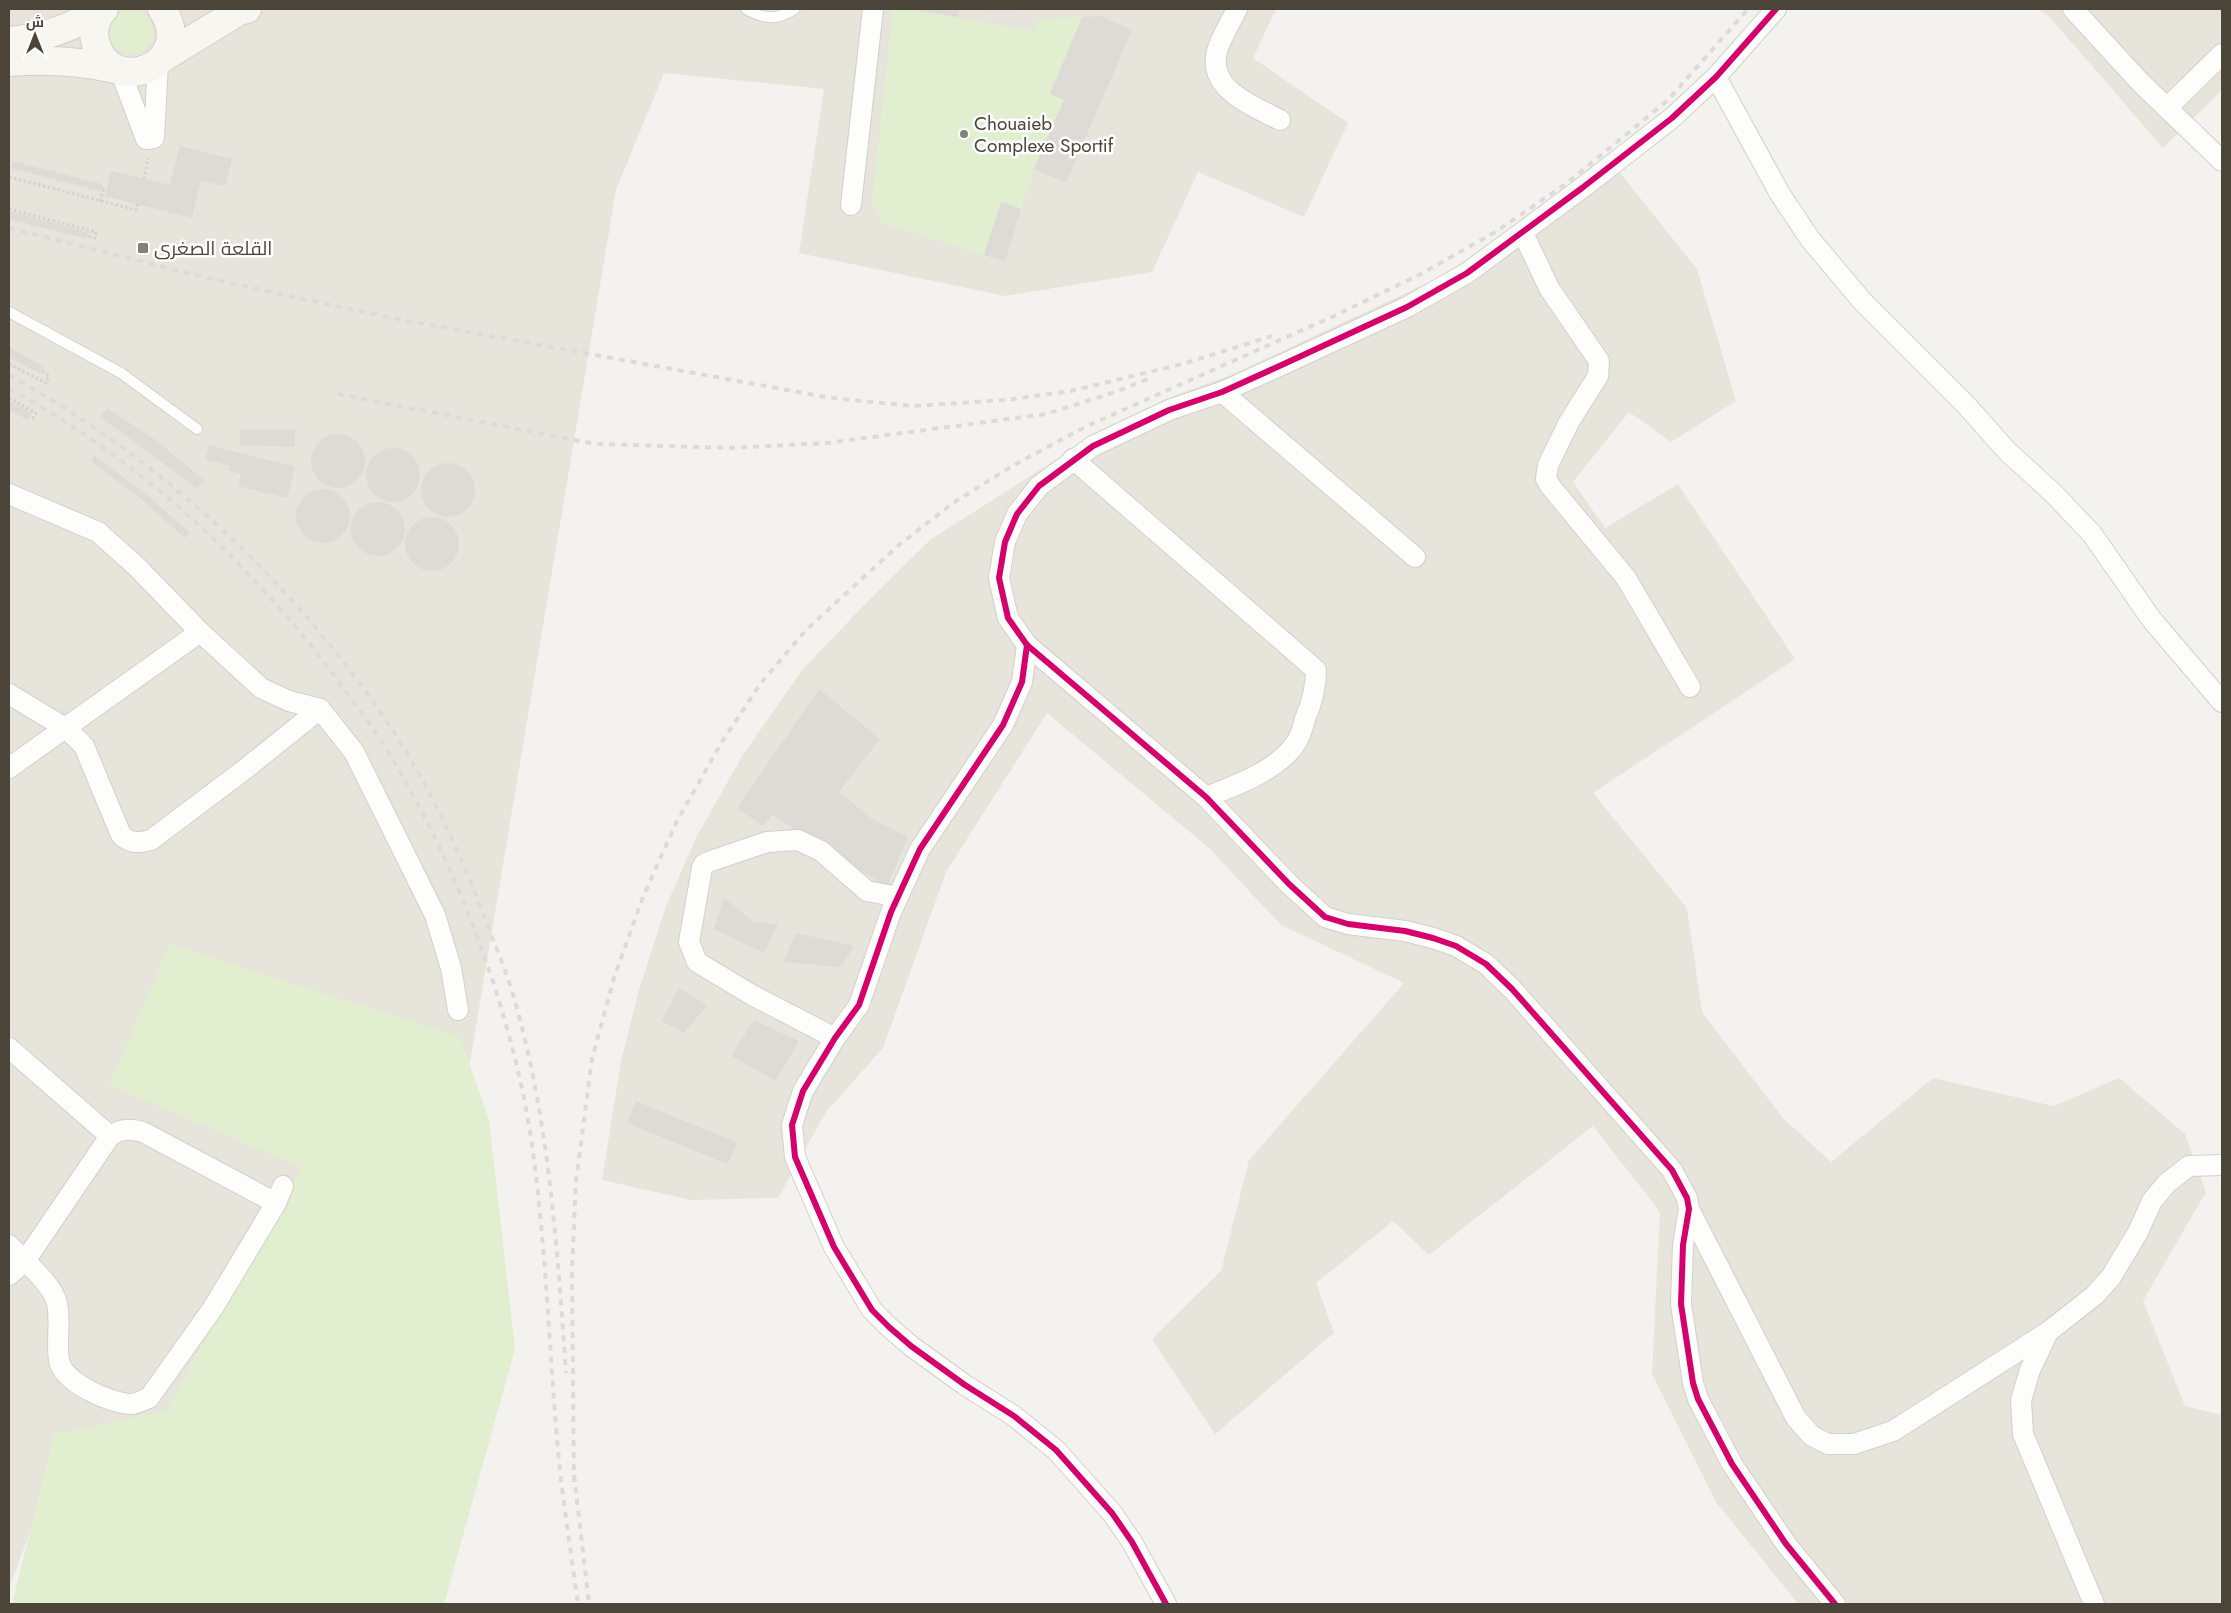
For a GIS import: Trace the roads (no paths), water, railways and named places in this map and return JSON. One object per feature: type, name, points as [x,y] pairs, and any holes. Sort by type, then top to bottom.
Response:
[{"type":"main road","points":[[9,41],[44,35],[71,27],[102,9]]},
{"type":"main road","points":[[102,9],[95,26],[94,39],[98,51],[106,62],[118,69]]},
{"type":"main road","points":[[161,60],[170,45],[171,32],[168,19],[162,9]]},
{"type":"main road","points":[[9,62],[36,60],[78,61],[129,72],[142,71],[236,10]]},
{"type":"street","points":[[851,205],[873,9]]},
{"type":"street","points":[[1237,9],[1217,51],[1216,63],[1219,78],[1227,89],[1237,97],[1280,120]]},
{"type":"street","points":[[1776,9],[1716,78],[1634,149],[1467,273],[1407,307],[1222,392],[1169,410],[1093,446],[1073,459],[1039,486],[1017,514],[1005,542],[999,578],[1008,618],[1027,645],[1206,797],[1289,884],[1326,917],[1348,924],[1405,931],[1456,946],[1486,964],[1512,989],[1672,1170],[1687,1198],[1689,1208],[1796,1418],[1812,1436],[1828,1444],[1854,1444],[1893,1431],[2048,1332],[2095,1295],[2111,1277],[2138,1232],[2152,1201],[2167,1182],[2189,1166],[2222,1165]]},
{"type":"street","points":[[2073,9],[2134,76],[2222,161]]},
{"type":"street","points":[[2167,108],[2222,54]]},
{"type":"street","points":[[118,69],[146,139],[154,138],[161,60]]},
{"type":"street","points":[[1716,78],[1780,194],[1810,240],[1862,302],[1966,405],[2007,451],[2053,493],[2092,534],[2152,620],[2222,702]]},
{"type":"street","points":[[1523,233],[1549,288],[1599,361],[1598,376],[1569,422],[1548,465],[1546,479],[1551,488],[1626,578],[1690,686]]},
{"type":"street","points":[[1222,392],[1415,557]]},
{"type":"street","points":[[1073,459],[1316,670],[1316,683],[1312,703],[1297,742],[1276,764],[1268,769],[1243,784],[1206,797]]},
{"type":"street","points":[[9,494],[98,532],[136,566],[200,632],[261,688],[289,701],[320,710],[354,752],[435,915],[451,968],[458,1010]]},
{"type":"street","points":[[9,768],[67,729],[200,632]]},
{"type":"street","points":[[1027,645],[1022,682],[1003,724],[920,849],[898,897],[874,958],[859,1005],[835,1038],[803,1091],[792,1125],[795,1158],[834,1247],[872,1310],[889,1327],[965,1385],[1014,1416],[1056,1450],[1112,1513],[1132,1542],[1166,1604]]},
{"type":"street","points":[[9,694],[67,729],[84,746],[121,835],[129,842],[139,843],[151,840],[320,710]]},
{"type":"street","points":[[835,1038],[752,995],[697,962],[689,942],[702,868],[704,864],[711,860],[767,842],[798,840],[821,851],[866,891],[898,897]]},
{"type":"street","points":[[9,1048],[110,1136]]},
{"type":"street","points":[[9,1245],[25,1261],[49,1287],[57,1302],[60,1362],[68,1375],[84,1388],[115,1401],[133,1404],[149,1398],[213,1308],[280,1194],[143,1132],[125,1130],[110,1136],[25,1261],[9,1275]]},
{"type":"street","points":[[1689,1208],[1683,1245],[1681,1304],[1698,1399],[1732,1464],[1786,1544],[1835,1604]]},
{"type":"street","points":[[2048,1332],[2030,1370],[2021,1400],[2023,1434],[2094,1604]]},
{"type":"lane","points":[[746,9],[762,18],[785,15],[795,9]]},
{"type":"lane","points":[[9,312],[120,373],[197,429]]},
{"type":"railway","points":[[574,1482],[572,1270],[576,1181],[592,1059],[614,978],[643,897],[676,823],[723,740],[761,683],[806,630],[899,545],[953,503],[1014,465],[1085,427],[1334,316],[1421,274],[1497,231],[1567,183],[1668,100],[1748,9]]},
{"type":"railway","points":[[9,228],[208,278],[387,317],[831,398],[914,406],[1005,400],[1071,391],[1186,363],[1272,336]]},
{"type":"railway","points":[[9,375],[120,445],[172,486],[221,529],[268,575],[312,623],[353,674],[391,728],[419,774],[456,848],[477,898],[509,982],[525,1038],[535,1085],[550,1181],[566,1373]]},
{"type":"railway","points":[[338,394],[595,444],[731,448],[827,443],[1046,414],[1115,392],[1153,377]]},
{"type":"railway","points":[[9,389],[58,417],[150,483],[194,520],[235,560],[274,601],[369,722],[408,786],[433,833],[476,932],[494,984],[522,1087],[531,1138],[541,1221],[560,1471],[578,1604]]},
{"type":"railway","points":[[574,1475],[589,1604]]},
{"type":"place","name":"Chouaieb Complexe Sportif","points":[[964,134]]},
{"type":"place","name":"القلعة الصغرى","points":[[143,248]]}]
